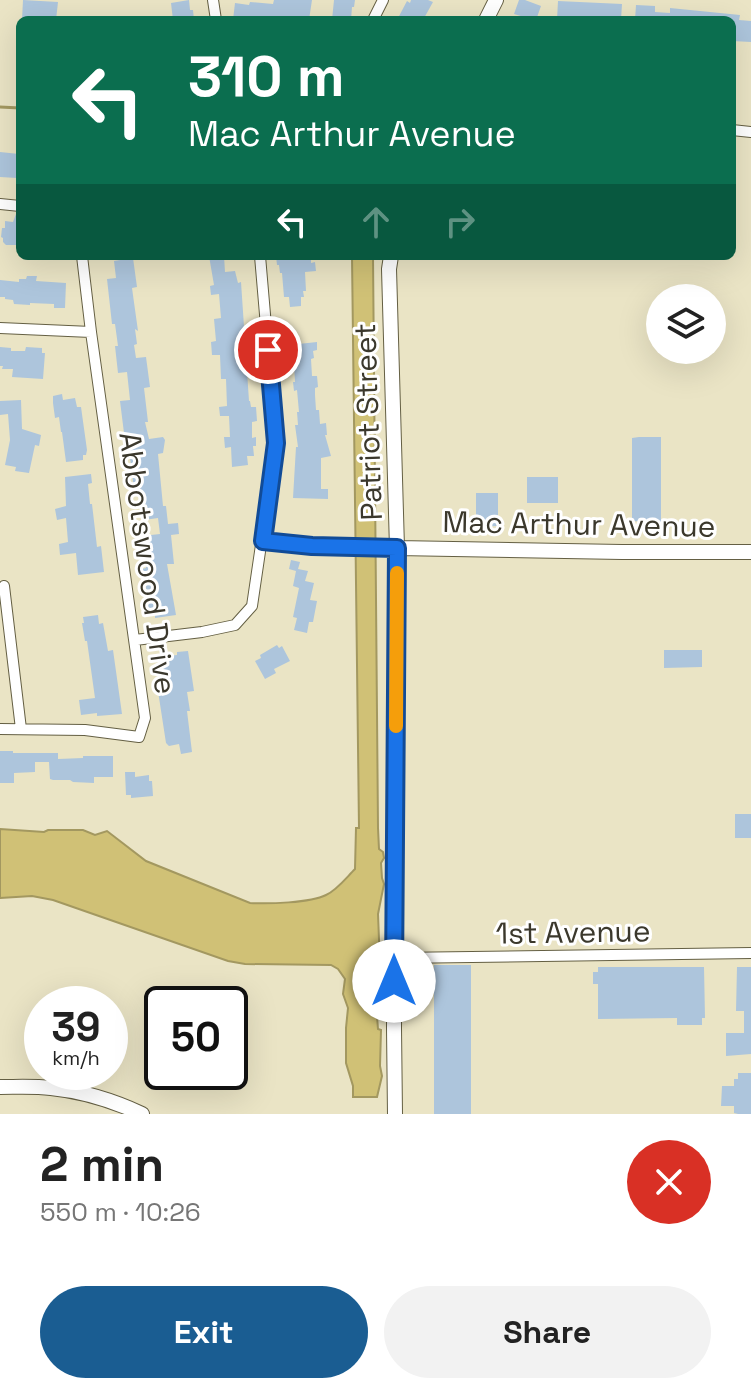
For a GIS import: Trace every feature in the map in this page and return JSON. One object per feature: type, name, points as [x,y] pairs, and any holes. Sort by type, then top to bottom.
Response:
[{"type":"main road","name":"Patriot Street","points":[[390,260],[397,548],[395,1114]]},
{"type":"main road","name":"Mac Arthur Avenue","points":[[397,548],[751,552]]},
{"type":"main road","points":[[0,1087],[49,1087],[77,1092],[142,1114]]},
{"type":"street","name":"Abbotswood Drive","points":[[0,729],[85,730],[139,737],[145,718],[82,260]]},
{"type":"street","points":[[135,640],[235,625],[252,606],[276,443],[260,260]]},
{"type":"street","points":[[0,328],[91,332]]},
{"type":"street","name":"Mac Arthur Avenue","points":[[263,541],[312,546],[397,548]]},
{"type":"street","points":[[4,586],[21,729]]},
{"type":"street","name":"1st Avenue","points":[[395,958],[751,953]]},
{"type":"shaded area","points":[[352,260],[373,260],[378,828],[379,849],[384,858],[381,863],[384,884],[378,914],[380,965],[376,1003],[378,1029],[381,1030],[382,1076],[377,1097],[353,1097],[346,1063],[348,1008],[343,994],[345,979],[331,965],[228,961],[53,900],[32,896],[0,898],[0,829],[44,832],[83,830],[95,835],[107,831],[146,861],[250,903],[310,900],[334,890],[355,869],[356,828],[359,828]]},
{"type":"building","points":[[23,0],[58,2],[56,16],[22,16]]},
{"type":"building","points":[[189,0],[194,16],[173,16],[171,3]]},
{"type":"building","points":[[274,0],[312,0],[310,16],[233,16],[235,3],[273,4]]},
{"type":"building","points":[[334,0],[355,0],[351,16],[332,16]]},
{"type":"building","points":[[411,0],[433,2],[425,16],[399,16],[407,1],[410,3]]},
{"type":"building","points":[[519,0],[541,6],[537,16],[514,14]]},
{"type":"building","points":[[558,1],[622,4],[621,16],[557,16]]},
{"type":"building","points":[[636,5],[655,6],[655,12],[670,13],[670,8],[740,15],[739,20],[751,21],[751,42],[736,41],[736,16],[635,16]]},
{"type":"building","points":[[0,152],[16,154],[16,178],[0,177]]},
{"type":"building","points":[[16,214],[16,245],[6,245],[1,237],[2,228],[5,228],[5,221],[13,222]]},
{"type":"building","points":[[133,260],[137,287],[132,288],[138,331],[135,329],[137,344],[134,345],[136,358],[146,357],[150,387],[144,388],[148,422],[145,422],[149,439],[163,437],[165,440],[163,453],[158,454],[163,506],[166,506],[168,524],[178,523],[179,534],[171,535],[174,564],[167,564],[176,615],[155,618],[155,614],[149,614],[141,543],[142,536],[160,534],[158,518],[144,520],[140,490],[134,490],[129,449],[126,449],[120,401],[130,400],[127,372],[118,373],[115,346],[118,346],[107,279],[116,278],[114,261]]},
{"type":"building","points":[[210,260],[224,260],[225,272],[235,271],[238,283],[241,282],[249,401],[251,407],[256,407],[257,421],[252,422],[252,438],[256,437],[256,446],[253,446],[254,456],[247,456],[248,465],[232,467],[231,447],[225,448],[224,437],[230,437],[229,416],[220,416],[219,407],[227,406],[226,379],[221,379],[220,355],[212,355],[211,342],[216,341],[214,319],[221,318],[219,294],[211,295],[210,286],[214,285]]},
{"type":"building","points":[[276,260],[315,262],[316,271],[305,272],[306,291],[301,297],[301,306],[290,307],[289,297],[284,297],[282,273]]},
{"type":"building","points":[[27,276],[37,276],[36,281],[66,283],[65,308],[54,308],[54,304],[14,304],[13,300],[0,297],[0,280],[19,282]]},
{"type":"building","points":[[317,342],[317,350],[313,351],[314,358],[311,359],[312,376],[317,376],[316,410],[319,410],[320,424],[326,423],[325,435],[331,456],[321,458],[321,489],[328,489],[328,499],[293,498],[298,447],[295,425],[298,425],[299,412],[289,345]]},
{"type":"building","points":[[0,347],[11,348],[11,351],[25,351],[26,347],[42,348],[42,353],[45,353],[43,379],[12,377],[13,369],[2,369],[3,366],[0,366]]},
{"type":"building","points":[[62,394],[63,400],[75,398],[77,407],[81,407],[87,450],[83,460],[66,462],[59,417],[55,418],[53,403],[53,396]]},
{"type":"building","points":[[21,400],[22,429],[41,435],[39,446],[35,445],[29,473],[15,471],[16,467],[5,465],[10,440],[8,414],[0,415],[0,401]]},
{"type":"building","points":[[661,437],[661,523],[632,521],[632,438]]},
{"type":"building","points":[[91,474],[92,483],[88,484],[90,504],[104,572],[78,575],[76,553],[60,555],[59,544],[68,542],[66,518],[57,520],[55,509],[66,506],[65,477]]},
{"type":"building","points":[[527,477],[558,477],[558,503],[527,503]]},
{"type":"building","points":[[476,493],[498,493],[498,526],[476,527]]},
{"type":"building","points":[[291,560],[300,562],[298,569],[308,571],[305,581],[314,583],[310,600],[317,601],[313,622],[309,622],[307,633],[294,630],[297,618],[293,617],[299,588],[293,586],[296,571],[289,569]]},
{"type":"building","points":[[98,615],[99,624],[103,623],[108,651],[113,650],[122,714],[81,715],[79,700],[95,698],[83,617]]},
{"type":"building","points":[[277,645],[279,648],[282,646],[290,661],[274,669],[276,673],[265,679],[255,661]]},
{"type":"building","points":[[664,650],[702,650],[702,667],[664,668]]},
{"type":"building","points":[[188,651],[194,691],[187,692],[192,752],[181,754],[179,744],[169,746],[166,743],[158,691],[162,690],[159,661],[160,657]]},
{"type":"building","points":[[0,751],[58,753],[58,759],[113,756],[113,777],[94,777],[94,783],[53,780],[50,779],[49,762],[35,762],[35,772],[14,773],[14,783],[0,783]]},
{"type":"building","points":[[125,772],[135,772],[135,777],[149,775],[153,796],[131,798],[131,795],[126,795]]},
{"type":"building","points":[[735,814],[751,814],[751,838],[735,838]]},
{"type":"building","points":[[434,965],[471,965],[471,1114],[434,1114]]},
{"type":"building","points":[[598,967],[704,967],[705,1018],[702,1018],[702,1025],[677,1025],[677,1018],[598,1019],[598,984],[593,984],[593,972],[598,972]]},
{"type":"building","points":[[737,967],[751,967],[751,1054],[726,1056],[726,1033],[744,1033],[744,1011],[736,1011]]},
{"type":"building","points":[[738,1073],[751,1073],[751,1114],[734,1113],[734,1106],[721,1106],[722,1086],[734,1086]]},
{"type":"waterway","points":[[0,107],[16,108]]},
{"type":"slow traffic","points":[[396,726],[397,573]]},
{"type":"route","points":[[268,350],[276,443],[263,541],[312,546],[397,548],[394,981]]}]
